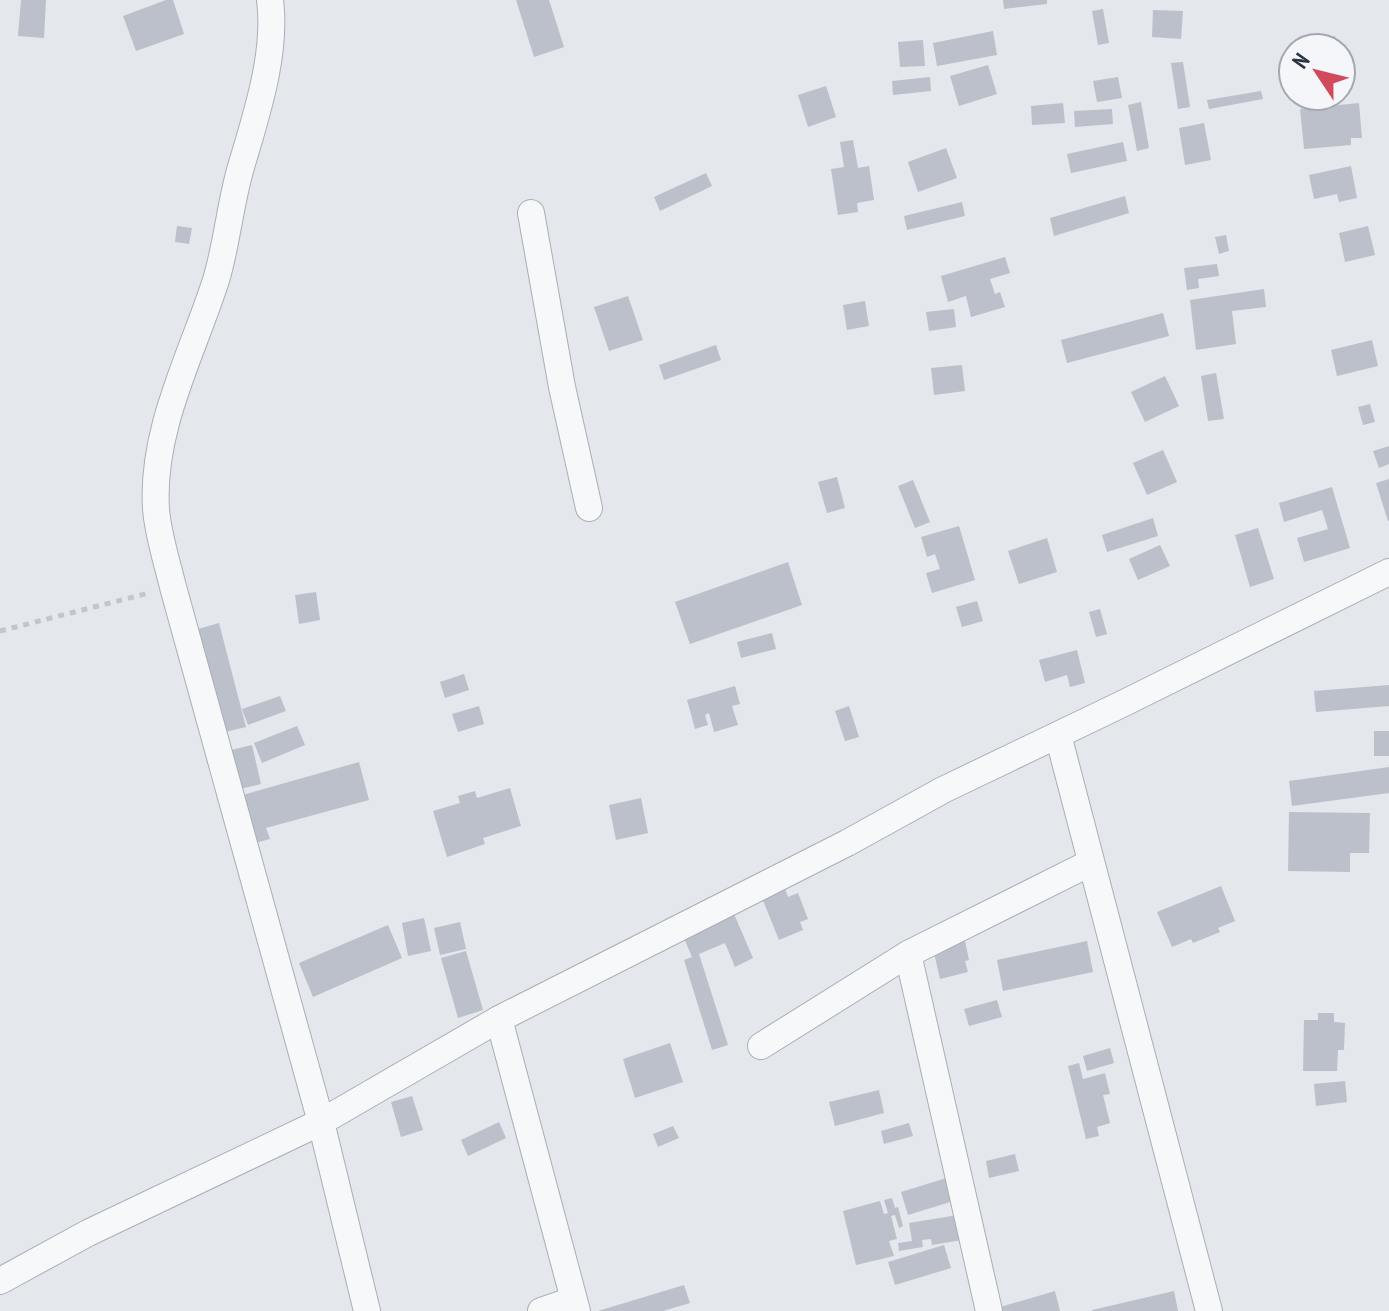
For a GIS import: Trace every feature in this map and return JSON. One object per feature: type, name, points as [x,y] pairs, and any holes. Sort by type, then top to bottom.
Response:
[{"type":"street","points":[[270,0],[269,50],[258,110],[239,174],[217,278],[163,431],[156,471],[156,512],[173,587],[321,1122],[367,1311]]},
{"type":"street","points":[[531,213],[562,387],[589,508]]},
{"type":"street","points":[[0,1281],[88,1233],[321,1122],[499,1019],[847,843],[943,790],[1389,572]]},
{"type":"street","points":[[1058,735],[1209,1311]]},
{"type":"street","points":[[761,1046],[908,954],[1090,863]]},
{"type":"street","points":[[908,954],[989,1311]]},
{"type":"street","points":[[499,1019],[575,1306],[541,1311]]},
{"type":"path","points":[[0,631],[173,587]]},
{"type":"building","points":[[21,0],[46,0],[44,38],[18,36]]},
{"type":"building","points":[[173,0],[184,34],[136,51],[123,16]]},
{"type":"building","points":[[516,0],[549,0],[564,47],[534,57]]},
{"type":"building","points":[[1003,0],[1047,0],[1047,4],[1004,9]]},
{"type":"building","points":[[1103,9],[1109,43],[1098,45],[1092,11]]},
{"type":"building","points":[[1153,10],[1183,11],[1181,39],[1152,37]]},
{"type":"building","points":[[993,31],[997,55],[937,66],[933,43]]},
{"type":"building","points":[[923,40],[925,66],[900,67],[898,42]]},
{"type":"building","points":[[1183,62],[1190,107],[1178,109],[1171,63]]},
{"type":"building","points":[[988,65],[997,94],[959,106],[950,76]]},
{"type":"building","points":[[930,77],[931,91],[893,95],[892,81]]},
{"type":"building","points":[[1118,77],[1122,98],[1097,102],[1093,81]]},
{"type":"building","points":[[826,86],[836,117],[808,127],[798,95]]},
{"type":"building","points":[[1261,91],[1263,99],[1209,109],[1207,100]]},
{"type":"building","points":[[1141,102],[1149,148],[1137,151],[1128,105]]},
{"type":"building","points":[[1063,103],[1065,123],[1032,125],[1031,106]]},
{"type":"building","points":[[1357,103],[1362,138],[1351,138],[1351,145],[1304,149],[1300,112],[1357,112]]},
{"type":"building","points":[[1112,109],[1113,124],[1075,127],[1074,111]]},
{"type":"building","points":[[1204,123],[1211,160],[1185,165],[1179,128]]},
{"type":"building","points":[[853,140],[858,168],[869,166],[874,200],[857,203],[858,212],[838,215],[831,169],[844,167],[840,142]]},
{"type":"building","points":[[1123,142],[1127,161],[1071,173],[1067,154]]},
{"type":"building","points":[[946,148],[957,178],[918,192],[908,162]]},
{"type":"building","points":[[1351,166],[1357,198],[1339,202],[1337,194],[1314,199],[1309,175]]},
{"type":"building","points":[[706,173],[712,186],[660,211],[654,197]]},
{"type":"building","points":[[1125,196],[1129,213],[1054,236],[1050,218]]},
{"type":"building","points":[[962,202],[965,216],[907,230],[904,216]]},
{"type":"building","points":[[177,226],[192,228],[189,244],[175,242]]},
{"type":"building","points":[[1368,226],[1375,255],[1345,262],[1339,233]]},
{"type":"building","points":[[1226,235],[1229,251],[1219,254],[1215,237]]},
{"type":"building","points":[[1005,257],[1010,273],[990,279],[995,294],[1000,292],[1005,307],[971,317],[966,296],[948,302],[941,276]]},
{"type":"building","points":[[1217,264],[1219,276],[1198,279],[1199,288],[1187,290],[1184,268]]},
{"type":"building","points":[[1264,289],[1266,307],[1232,311],[1236,344],[1196,350],[1190,300]]},
{"type":"building","points":[[628,296],[643,340],[609,351],[594,307]]},
{"type":"building","points":[[865,301],[869,326],[847,330],[843,305]]},
{"type":"building","points":[[954,309],[956,327],[929,331],[926,312]]},
{"type":"building","points":[[1163,313],[1169,336],[1067,363],[1061,340]]},
{"type":"building","points":[[1372,340],[1378,366],[1337,376],[1331,350]]},
{"type":"building","points":[[716,345],[721,360],[664,380],[659,365]]},
{"type":"building","points":[[962,365],[965,391],[934,395],[931,368]]},
{"type":"building","points":[[1216,373],[1224,419],[1208,421],[1201,376]]},
{"type":"building","points":[[1165,376],[1179,406],[1145,422],[1131,392]]},
{"type":"building","points":[[1370,404],[1375,422],[1363,425],[1358,407]]},
{"type":"building","points":[[1389,446],[1389,464],[1379,468],[1373,451]]},
{"type":"building","points":[[1163,450],[1177,482],[1147,495],[1133,463]]},
{"type":"building","points":[[837,477],[845,508],[827,513],[818,482]]},
{"type":"building","points":[[1389,479],[1389,521],[1388,521],[1376,483]]},
{"type":"building","points":[[913,480],[930,522],[915,528],[898,486]]},
{"type":"building","points":[[1332,487],[1350,548],[1304,562],[1297,538],[1328,529],[1322,510],[1284,522],[1279,503]]},
{"type":"building","points":[[1153,518],[1158,536],[1107,552],[1102,535]]},
{"type":"building","points":[[959,526],[975,580],[932,593],[926,573],[940,569],[935,554],[927,557],[921,537]]},
{"type":"building","points":[[1258,528],[1274,579],[1250,587],[1235,535]]},
{"type":"building","points":[[1047,538],[1057,572],[1019,584],[1008,551]]},
{"type":"building","points":[[1160,545],[1170,566],[1138,580],[1129,559]]},
{"type":"building","points":[[788,562],[802,605],[690,644],[675,602]]},
{"type":"building","points":[[316,592],[320,620],[299,624],[295,595]]},
{"type":"building","points":[[977,601],[983,621],[962,627],[956,607]]},
{"type":"building","points":[[1100,609],[1107,634],[1096,637],[1089,612]]},
{"type":"building","points":[[219,623],[246,727],[225,732],[198,629]]},
{"type":"building","points":[[772,633],[776,649],[741,658],[737,642]]},
{"type":"building","points":[[1077,650],[1085,683],[1070,687],[1067,675],[1045,682],[1039,660]]},
{"type":"building","points":[[464,674],[469,690],[445,698],[440,682]]},
{"type":"building","points":[[1389,685],[1389,706],[1316,712],[1314,691]]},
{"type":"building","points":[[735,686],[740,704],[732,706],[738,725],[714,732],[709,713],[705,715],[708,725],[695,729],[687,700]]},
{"type":"building","points":[[280,696],[286,711],[248,725],[242,709]]},
{"type":"building","points":[[479,706],[484,724],[458,732],[452,714]]},
{"type":"building","points":[[849,706],[859,737],[845,741],[835,711]]},
{"type":"building","points":[[297,726],[305,745],[262,763],[254,743]]},
{"type":"building","points":[[1374,731],[1389,731],[1389,756],[1374,756]]},
{"type":"building","points":[[252,745],[261,784],[240,789],[231,750]]},
{"type":"building","points":[[359,762],[369,800],[266,828],[270,839],[255,843],[243,795]]},
{"type":"building","points":[[1389,767],[1389,793],[1292,806],[1289,781]]},
{"type":"building","points":[[510,788],[521,826],[483,838],[485,844],[447,857],[433,811],[460,803],[458,796],[475,791],[477,798]]},
{"type":"building","points":[[641,798],[648,833],[616,840],[609,805]]},
{"type":"building","points":[[1289,812],[1370,813],[1369,853],[1350,853],[1350,872],[1288,871]]},
{"type":"building","points":[[1221,886],[1235,921],[1218,928],[1220,932],[1193,943],[1191,939],[1172,947],[1157,912]]},
{"type":"building","points":[[785,889],[788,897],[798,893],[808,919],[800,922],[803,930],[779,940],[762,898]]},
{"type":"building","points":[[734,914],[753,958],[735,967],[725,943],[699,954],[728,1045],[712,1050],[684,960],[692,957],[683,936]]},
{"type":"building","points":[[424,918],[431,951],[408,956],[402,923]]},
{"type":"building","points":[[460,922],[466,949],[440,955],[434,928]]},
{"type":"building","points":[[388,925],[402,958],[313,997],[299,963]]},
{"type":"building","points":[[929,931],[964,936],[968,972],[940,979]]},
{"type":"building","points":[[1087,941],[1093,972],[1003,991],[997,960]]},
{"type":"building","points":[[466,951],[483,1010],[458,1018],[441,958]]},
{"type":"building","points":[[997,1000],[1002,1017],[969,1026],[964,1009]]},
{"type":"building","points":[[1318,1013],[1334,1013],[1334,1022],[1345,1023],[1344,1050],[1338,1050],[1337,1071],[1303,1071],[1304,1020],[1318,1020]]},
{"type":"building","points":[[670,1043],[683,1082],[635,1098],[623,1059]]},
{"type":"building","points":[[1110,1048],[1114,1063],[1087,1071],[1083,1056]]},
{"type":"building","points":[[1079,1063],[1083,1079],[1105,1073],[1110,1094],[1103,1095],[1110,1123],[1097,1127],[1099,1136],[1086,1139],[1068,1066]]},
{"type":"building","points":[[1345,1081],[1347,1102],[1316,1106],[1314,1084]]},
{"type":"building","points":[[879,1090],[884,1113],[835,1126],[829,1102]]},
{"type":"building","points":[[412,1096],[423,1130],[401,1137],[391,1102]]},
{"type":"building","points":[[499,1122],[506,1138],[468,1156],[461,1140]]},
{"type":"building","points":[[909,1123],[913,1136],[884,1144],[881,1131]]},
{"type":"building","points":[[673,1126],[679,1138],[658,1147],[653,1134]]},
{"type":"building","points":[[1015,1154],[1019,1171],[989,1178],[986,1161]]},
{"type":"building","points":[[953,1176],[960,1199],[908,1215],[901,1192]]},
{"type":"building","points":[[892,1198],[903,1226],[899,1228],[895,1215],[891,1216],[897,1239],[889,1241],[894,1256],[856,1265],[843,1211],[880,1201],[884,1214],[888,1213],[884,1200]]},
{"type":"building","points":[[964,1214],[968,1239],[932,1245],[931,1239],[922,1240],[923,1247],[899,1251],[898,1243],[912,1241],[909,1223]]},
{"type":"building","points":[[944,1245],[951,1268],[895,1285],[888,1262]]},
{"type":"building","points":[[684,1285],[690,1303],[663,1311],[598,1311]]},
{"type":"building","points":[[1055,1291],[1060,1311],[990,1311],[990,1310]]},
{"type":"building","points":[[1174,1291],[1178,1311],[1092,1311],[1092,1310]]}]
